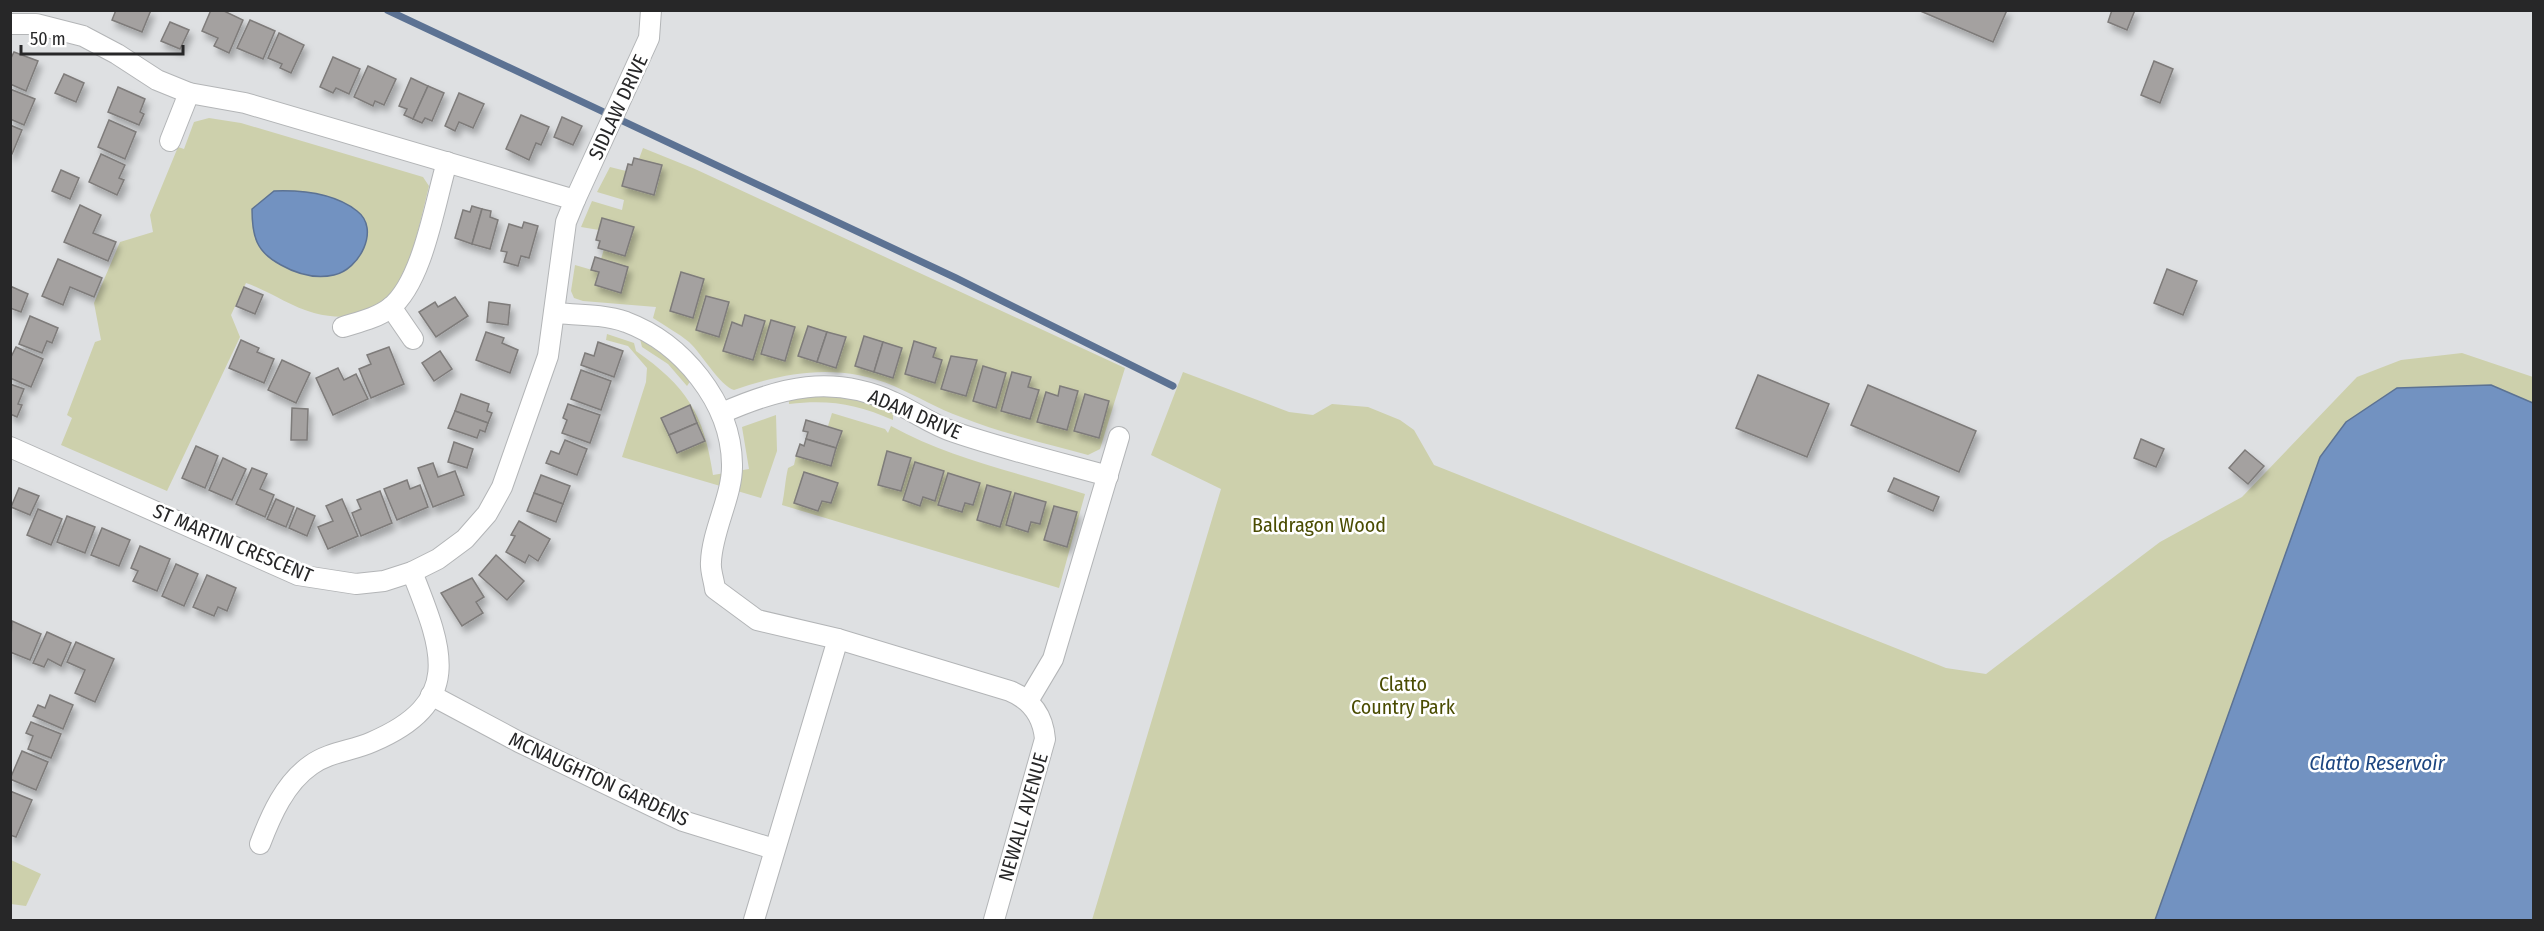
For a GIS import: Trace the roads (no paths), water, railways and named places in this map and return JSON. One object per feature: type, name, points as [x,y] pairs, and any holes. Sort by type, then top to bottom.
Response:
[{"type":"street","name":"SIDLAW DRIVE","points":[[575,200],[649,38],[651,10]]},
{"type":"street","points":[[10,24],[36,24],[83,36],[117,54],[157,80],[189,93],[245,103],[575,200]]},
{"type":"street","points":[[171,141],[189,93]]},
{"type":"street","points":[[343,327],[371,319],[391,307],[408,286],[419,258],[447,162]]},
{"type":"street","name":"ST MARTIN CRESCENT","points":[[10,447],[298,575],[356,584],[384,580],[412,572],[438,559],[465,539],[487,514],[502,487],[541,382],[548,356],[566,222],[575,200]]},
{"type":"street","points":[[391,307],[413,339]]},
{"type":"street","points":[[554,313],[599,316],[625,322],[648,333],[676,352],[702,381],[722,413],[732,464],[711,562],[715,589],[757,620],[838,639],[1010,691],[1028,701],[1053,659],[1119,437]]},
{"type":"street","name":"ADAM DRIVE","points":[[722,413],[778,391],[806,386],[839,387],[870,393],[894,402],[928,422],[954,432],[1108,476]]},
{"type":"street","points":[[260,844],[277,805],[301,772],[328,756],[367,744],[400,729],[417,715],[431,695],[438,673],[439,648],[412,572]]},
{"type":"street","points":[[754,921],[838,639]]},
{"type":"street","name":"MCNAUGHTON GARDENS","points":[[431,695],[519,742],[683,821],[774,849]]},
{"type":"street","name":"NEWALL AVENUE","points":[[994,921],[1046,739],[1041,718],[1028,701]]},
{"type":"water","points":[[274,191],[296,191],[328,196],[357,211],[364,219],[367,228],[367,238],[359,257],[343,272],[314,276],[287,268],[266,255],[257,242],[252,209]]},
{"type":"water","name":"Clatto Reservoir","points":[[2491,385],[2533,403],[2533,920],[2155,920],[2320,457],[2346,422],[2397,388]]},
{"type":"waterway","points":[[387,10],[956,278],[1173,386]]},
{"type":"park label","name":"Baldragon Wood","points":[[1319,525]]},
{"type":"park label","name":"Clatto Country Park","points":[[1403,696]]}]
